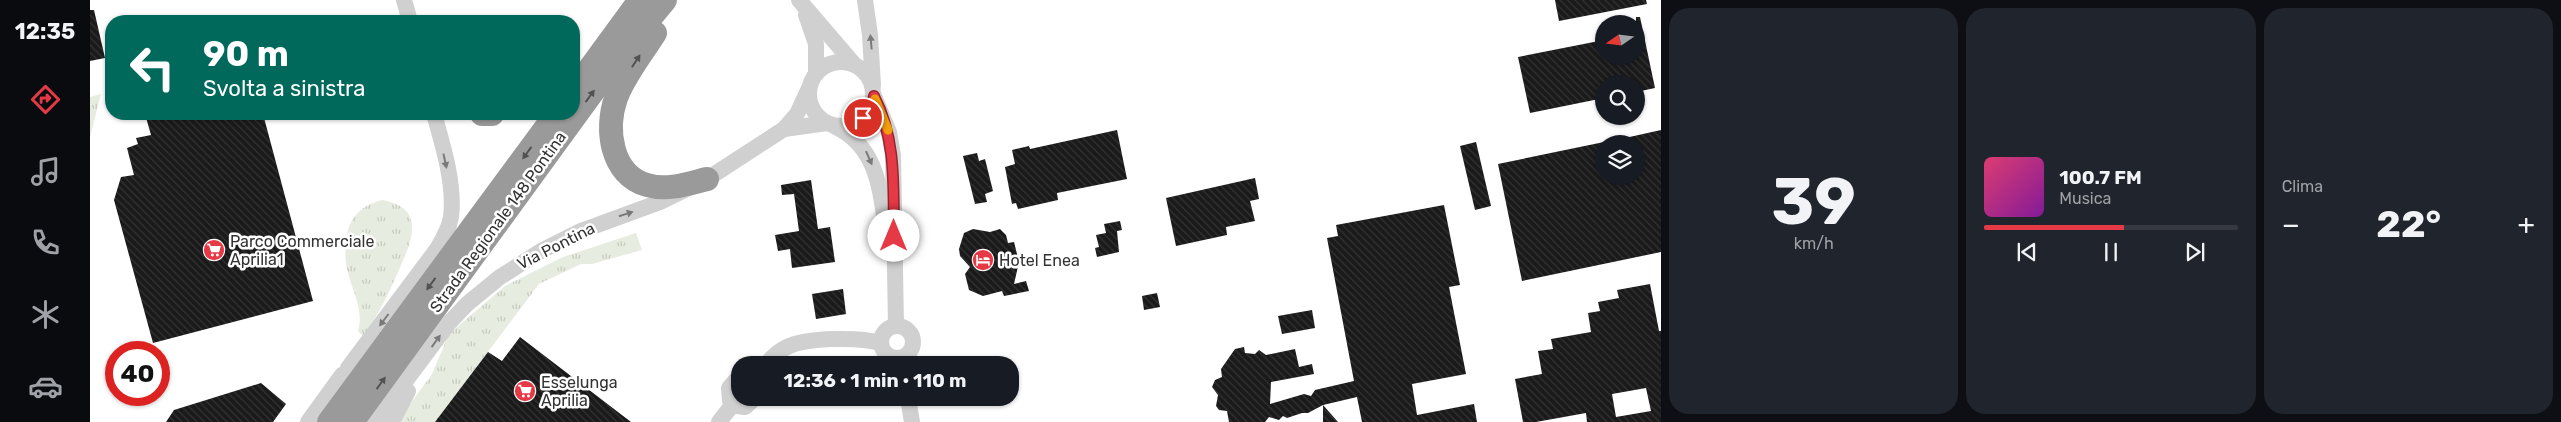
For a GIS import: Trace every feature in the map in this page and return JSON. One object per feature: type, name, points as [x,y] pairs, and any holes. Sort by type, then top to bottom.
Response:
[{"type":"highway","points":[[580,82],[640,0]]},
{"type":"highway","name":"Strada Regionale 148 Pontina","points":[[580,109],[621,53],[665,0]]},
{"type":"highway","points":[[673,0],[619,92],[612,115],[611,139],[615,155],[622,167],[641,183],[661,187],[678,187],[707,179]]},
{"type":"highway","points":[[580,68],[626,18]]},
{"type":"highway","name":"Strada Regionale 148 Pontina","points":[[327,422],[552,120]]},
{"type":"highway","name":"Strada Regionale 148 Pontina","points":[[352,422],[572,120]]},
{"type":"highway","points":[[327,422],[344,377]]},
{"type":"street","points":[[798,0],[853,63],[861,68],[873,90],[889,132],[893,155],[896,326]]},
{"type":"street","points":[[798,0],[813,32],[817,55],[816,73],[809,88],[811,106],[815,113],[831,125],[856,139],[871,160],[884,219],[894,283]]},
{"type":"street","points":[[831,125],[843,126],[858,122],[868,114],[873,90],[870,35],[865,0]]},
{"type":"street","points":[[816,73],[833,62],[853,63]]},
{"type":"street","name":"Via Pontina","points":[[376,422],[458,313],[478,294],[512,268],[581,230],[660,202],[707,179],[784,129],[797,114],[809,88]]},
{"type":"street","points":[[308,422],[344,377],[437,249],[447,232],[450,219],[451,191],[435,120]]},
{"type":"street","name":"Via Pontina","points":[[784,129],[831,125]]},
{"type":"street","points":[[890,356],[881,343],[884,332],[896,326],[909,331],[913,340],[910,351],[906,356]]},
{"type":"street","points":[[776,356],[782,350],[798,343],[861,339],[881,343]]},
{"type":"street","points":[[392,422],[406,396],[410,377]]},
{"type":"street","points":[[731,386],[728,397],[731,401]]},
{"type":"street","points":[[719,422],[731,406]]},
{"type":"street","points":[[909,406],[912,422]]},
{"type":"green space","points":[[101,94],[90,137],[90,97]]},
{"type":"green space","points":[[382,200],[396,204],[406,211],[411,219],[411,239],[386,297],[363,336],[358,331],[360,322],[358,305],[346,263],[346,241],[351,223],[356,215],[362,209]]},
{"type":"green space","points":[[636,233],[642,250],[592,264],[581,264],[539,284],[435,422],[397,422],[432,374],[449,334],[505,286],[563,257]]},
{"type":"building","points":[[1555,0],[1646,0],[1647,4],[1559,21]]},
{"type":"building","points":[[90,10],[94,10],[105,58],[90,61]]},
{"type":"building","points":[[1645,41],[1655,88],[1645,90],[1645,75],[1595,75],[1595,100],[1530,113],[1518,57],[1595,42],[1595,65],[1645,65]]},
{"type":"building","name":"Parco Commerciale Aprilia1","points":[[147,120],[265,120],[313,301],[161,341],[152,341],[114,200],[121,177],[134,175],[127,148],[138,144],[136,138],[151,135]]},
{"type":"building","points":[[1117,130],[1127,179],[1057,193],[1058,200],[1018,209],[1016,203],[1012,204],[1005,167],[1015,164],[1012,150],[1029,146],[1030,149]]},
{"type":"building","points":[[1661,130],[1661,252],[1522,281],[1498,164],[1595,144],[1595,185],[1645,185],[1645,135],[1638,135]]},
{"type":"building","points":[[1476,142],[1491,206],[1475,210],[1460,146]]},
{"type":"building","points":[[977,153],[979,161],[985,159],[993,191],[985,194],[987,202],[975,204],[963,156]]},
{"type":"building","points":[[1255,178],[1259,199],[1250,201],[1255,221],[1226,227],[1227,235],[1176,246],[1166,198]]},
{"type":"building","points":[[811,180],[818,229],[830,227],[835,262],[792,268],[790,249],[778,251],[775,235],[799,231],[794,194],[782,195],[781,185]]},
{"type":"building","points":[[1444,205],[1460,285],[1449,287],[1466,374],[1412,384],[1417,415],[1474,404],[1477,422],[1362,422],[1357,397],[1323,405],[1308,413],[1287,418],[1283,416],[1279,420],[1269,417],[1265,422],[1229,422],[1227,411],[1219,410],[1216,406],[1218,395],[1212,387],[1215,380],[1222,377],[1221,369],[1235,349],[1244,347],[1245,353],[1255,354],[1259,350],[1266,355],[1295,349],[1299,367],[1312,364],[1314,374],[1271,382],[1270,404],[1304,394],[1311,396],[1315,390],[1354,381],[1327,238],[1338,236],[1336,225]]},
{"type":"building","points":[[1120,221],[1122,230],[1117,231],[1119,252],[1097,257],[1095,248],[1099,247],[1096,235],[1106,233],[1104,224]]},
{"type":"building","points":[[973,229],[990,232],[1000,229],[1006,235],[1008,243],[1014,242],[1019,262],[1014,284],[1026,281],[1029,291],[1004,296],[1002,291],[983,296],[969,290],[965,274],[970,267],[960,256],[959,249],[964,233]]},
{"type":"building","points":[[1650,284],[1659,331],[1661,331],[1661,422],[1587,422],[1586,413],[1536,422],[1523,422],[1515,379],[1542,374],[1538,351],[1553,349],[1551,339],[1591,332],[1588,313],[1600,311],[1598,302],[1619,298],[1617,290]],"holes":[[[1646,388],[1651,411],[1616,417],[1612,394]]]},
{"type":"building","points":[[843,289],[846,314],[816,319],[812,294]]},
{"type":"building","points":[[1157,293],[1160,307],[1144,310],[1142,296]]},
{"type":"building","points":[[1312,310],[1315,328],[1282,334],[1278,316]]},
{"type":"building","name":"Esselunga Aprilia","points":[[520,337],[631,422],[435,422],[488,352],[502,361]]},
{"type":"building","points":[[261,383],[286,404],[273,422],[166,422],[174,410]]},
{"type":"building","points":[[1323,405],[1338,422],[1323,422]]},
{"type":"slow traffic","points":[[875,99],[888,130]]},
{"type":"place","name":"Parco Commerciale Aprilia1","points":[[214,250]]},
{"type":"place","name":"Hotel Enea","points":[[983,260]]},
{"type":"place","name":"Esselunga Aprilia","points":[[525,391]]},
{"type":"route","points":[[863,118],[871,108],[874,96],[889,132],[893,155],[894,236]]}]
